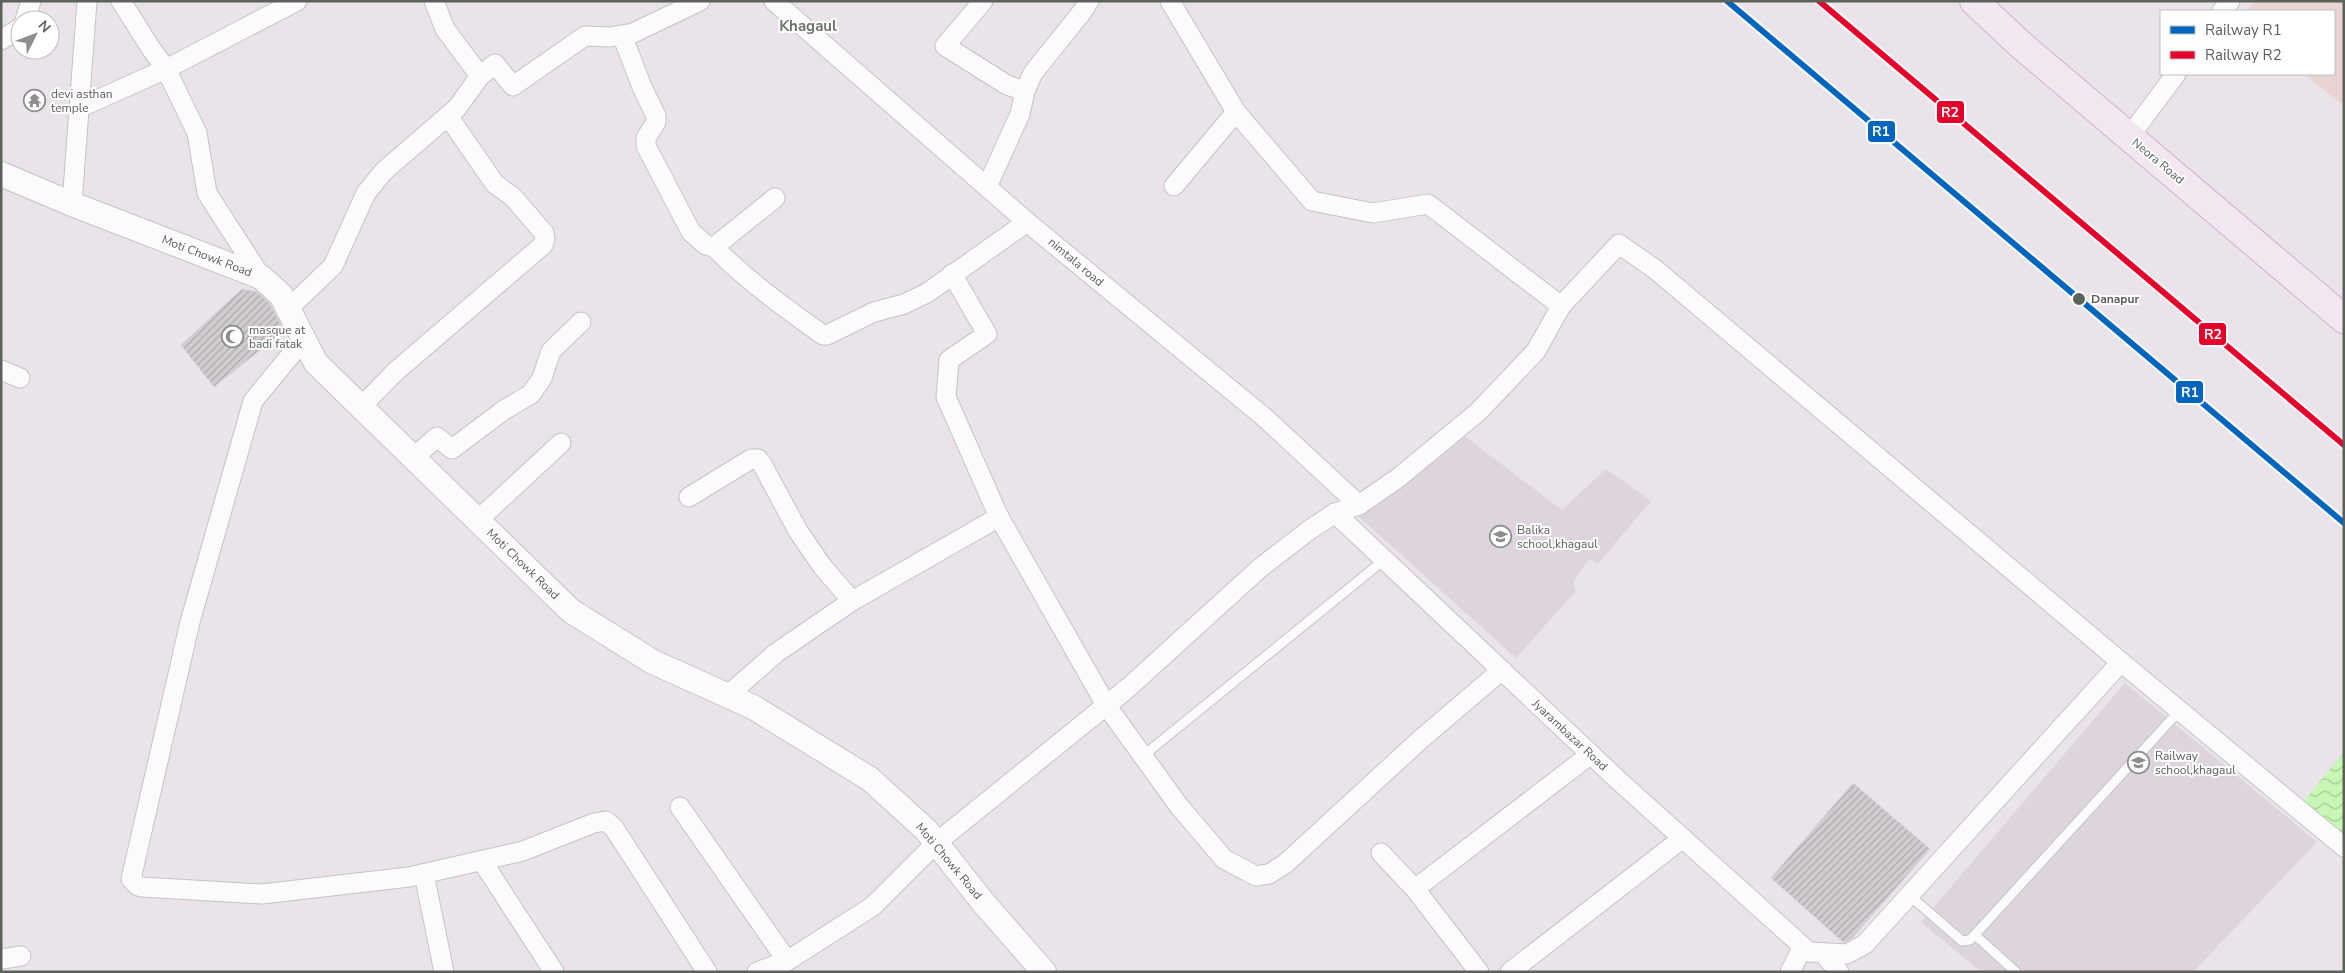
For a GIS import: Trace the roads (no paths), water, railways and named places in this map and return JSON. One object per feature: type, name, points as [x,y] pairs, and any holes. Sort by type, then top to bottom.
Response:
[{"type":"main road","name":"Neora Road","points":[[1974,1],[2021,45],[2344,319]]},
{"type":"street","points":[[72,204],[87,1]]},
{"type":"street","points":[[122,1],[145,40],[166,69],[197,133],[206,193],[261,277]]},
{"type":"street","points":[[79,108],[166,69],[297,1]]},
{"type":"street","points":[[434,1],[445,29],[480,76]]},
{"type":"street","points":[[288,309],[333,266],[366,193],[384,171],[457,108],[480,76],[495,64],[513,86],[585,36],[633,33],[700,1]]},
{"type":"street","name":"nimtala road","points":[[774,1],[1027,222],[1264,418],[1359,505]]},
{"type":"street","points":[[983,1],[945,46],[1007,85],[1025,91]]},
{"type":"street","points":[[988,187],[1020,114],[1025,91],[1033,73],[1089,1]]},
{"type":"street","points":[[1170,1],[1236,112],[1312,201],[1373,214],[1428,204],[1561,306]]},
{"type":"street","points":[[622,35],[642,87],[656,116],[656,122],[646,138],[646,146],[690,232],[706,245],[714,247],[738,272],[765,294],[823,334],[827,335],[874,312],[904,304],[927,293],[1027,222]]},
{"type":"street","points":[[2130,137],[2175,75]]},
{"type":"street","points":[[1174,186],[1236,112]]},
{"type":"street","points":[[361,407],[395,372],[543,245],[545,239],[544,233],[513,197],[495,184],[448,116]]},
{"type":"street","name":"Moti Chowk Road","points":[[1,174],[72,204],[261,277],[281,295],[316,362],[570,611],[653,662],[753,707],[870,779],[926,830],[982,901],[1044,972]]},
{"type":"street","points":[[714,247],[775,198]]},
{"type":"street","points":[[757,972],[787,961],[873,906],[936,843],[1106,705],[1260,568],[1308,531],[1335,514],[1359,505],[1398,478],[1478,412],[1536,351],[1561,306],[1619,244],[1679,289],[2120,662],[2344,847]]},
{"type":"street","points":[[952,274],[988,334],[949,360],[946,397],[999,517],[1106,705],[1144,755],[1179,806],[1224,859],[1256,876],[1269,874],[1285,864],[1315,839],[1414,745],[1502,670]]},
{"type":"street","points":[[413,458],[437,437],[448,448],[452,449],[504,410],[530,394],[542,378],[551,351],[581,322]]},
{"type":"street","points":[[304,340],[253,401],[190,622],[132,879],[138,886],[142,887],[262,894],[424,874],[523,851],[594,822],[606,821],[614,828],[707,972]]},
{"type":"street","points":[[1,370],[20,378]]},
{"type":"street","points":[[478,520],[561,443]]},
{"type":"street","points":[[689,497],[751,459],[758,459],[798,531],[822,566],[852,602]]},
{"type":"street","name":"Jyarambazar Road","points":[[1335,514],[1683,838],[1811,951],[1838,972]]},
{"type":"street","points":[[727,696],[776,653],[852,602],[999,517]]},
{"type":"street","points":[[1790,972],[1811,951],[1847,954],[1865,944],[2120,662]]},
{"type":"street","points":[[1415,889],[1591,754]]},
{"type":"street","points":[[680,807],[787,961]]},
{"type":"street","points":[[1510,972],[1683,838]]},
{"type":"street","points":[[1381,853],[1415,889],[1479,972]]},
{"type":"street","points":[[482,861],[554,972]]},
{"type":"street","points":[[424,874],[444,972]]},
{"type":"street","points":[[1,959],[21,956]]},
{"type":"lane","points":[[1144,755],[1384,560]]},
{"type":"lane","points":[[1909,895],[1962,941],[1970,940],[2180,710]]},
{"type":"lane","points":[[1975,935],[2016,972]]},
{"type":"water","points":[[2344,752],[2344,843],[2299,807]]},
{"type":"rail line","name":"R1","points":[[1727,1],[2344,523]]},
{"type":"rail line","name":"R2","points":[[1819,1],[2344,445]]},
{"type":"place","name":"devi asthan temple","points":[[35,101]]},
{"type":"place","name":"Danapur","points":[[2079,299]]},
{"type":"place","name":"masque at badi fatak","points":[[233,337]]},
{"type":"place","name":"Balika school,khagaul","points":[[1501,537]]},
{"type":"place","name":"Railway school,khagaul","points":[[2139,763]]},
{"type":"district","name":"Khagaul","points":[[808,26]]}]
